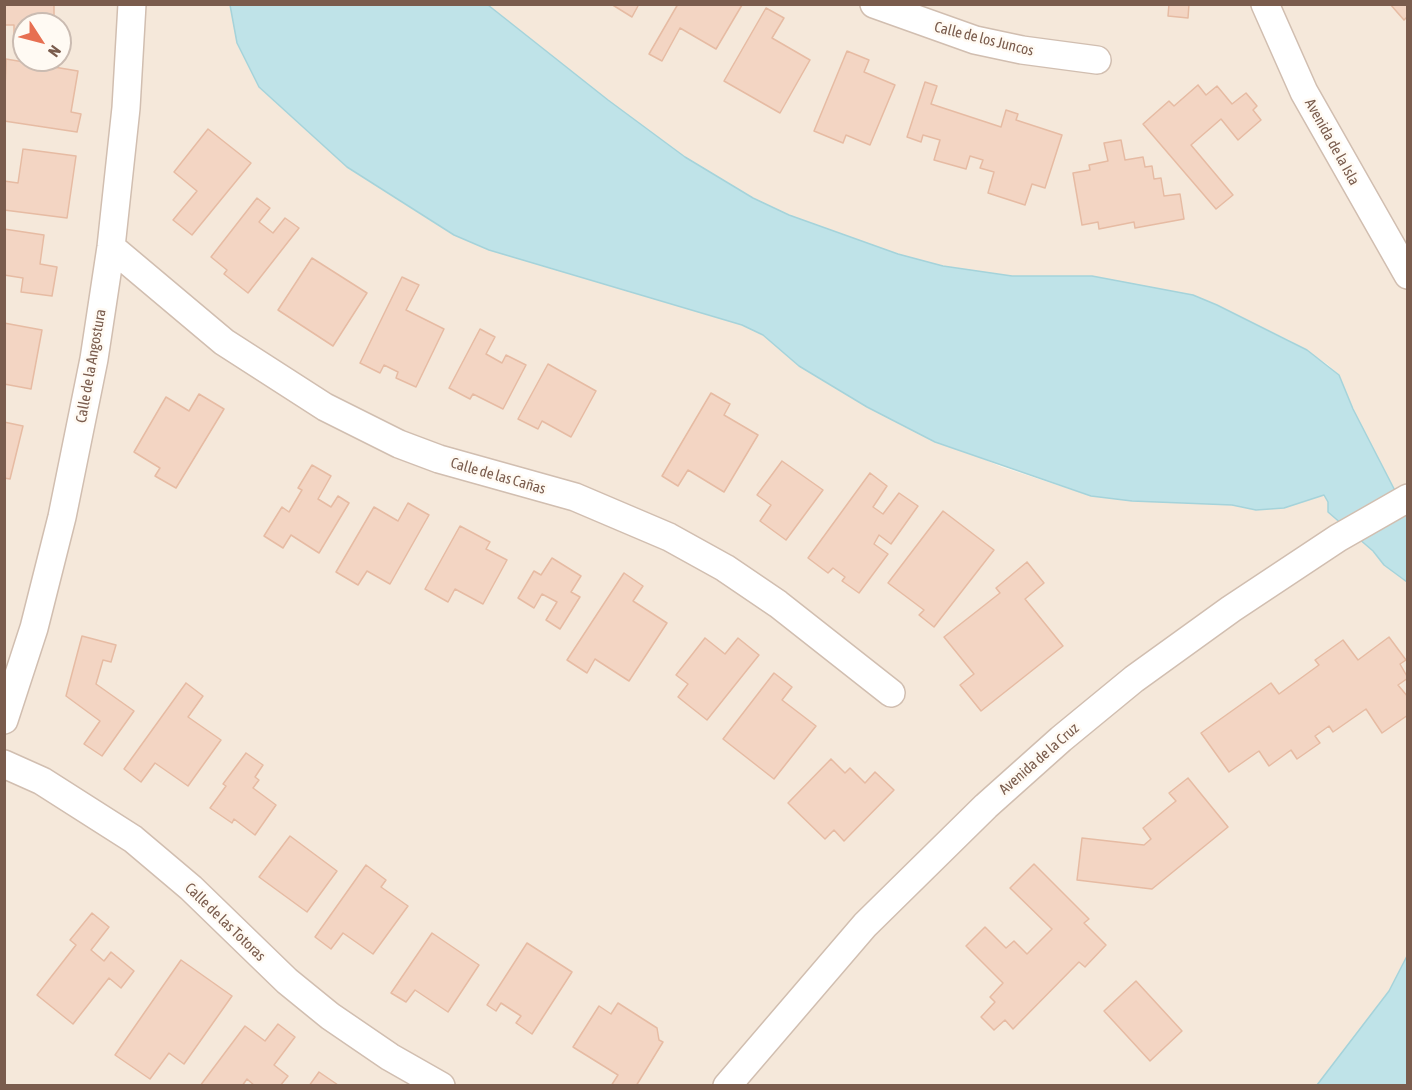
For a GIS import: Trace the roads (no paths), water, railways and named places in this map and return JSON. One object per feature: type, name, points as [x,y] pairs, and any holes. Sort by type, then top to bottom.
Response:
[{"type":"street","name":"Calle de la Angostura","points":[[4,720],[34,628],[62,517],[94,359],[111,247],[126,108],[132,4]]},
{"type":"street","name":"Calle de los Juncos","points":[[874,4],[975,40],[1022,50],[1097,60]]},
{"type":"street","name":"Avenida de la Isla","points":[[1265,4],[1304,92],[1407,275]]},
{"type":"street","name":"Calle de las Cañas","points":[[111,247],[224,342],[325,407],[399,444],[439,459],[575,497],[669,537],[726,568],[778,603],[891,693]]},
{"type":"street","name":"Avenida de la Cruz","points":[[727,1086],[865,925],[1029,767],[1134,679],[1231,609],[1338,538],[1407,498]]},
{"type":"street","name":"Calle de las Totoras","points":[[4,764],[42,781],[133,839],[191,888],[287,981],[330,1016],[390,1058],[441,1086]]},
{"type":"water","points":[[230,5],[488,5],[608,100],[685,157],[753,198],[789,215],[898,254],[943,266],[1012,276],[1092,276],[1193,295],[1217,305],[1307,350],[1339,375],[1353,409],[1407,514],[1407,582],[1384,565],[1373,551],[1328,512],[1328,502],[1324,495],[1284,508],[1256,510],[1232,505],[1132,501],[1091,496],[935,442],[867,407],[799,366],[763,335],[742,325],[489,250],[454,235],[347,167],[259,87],[237,43]]},
{"type":"water","points":[[1407,956],[1407,1085],[1317,1085],[1389,991]]}]
